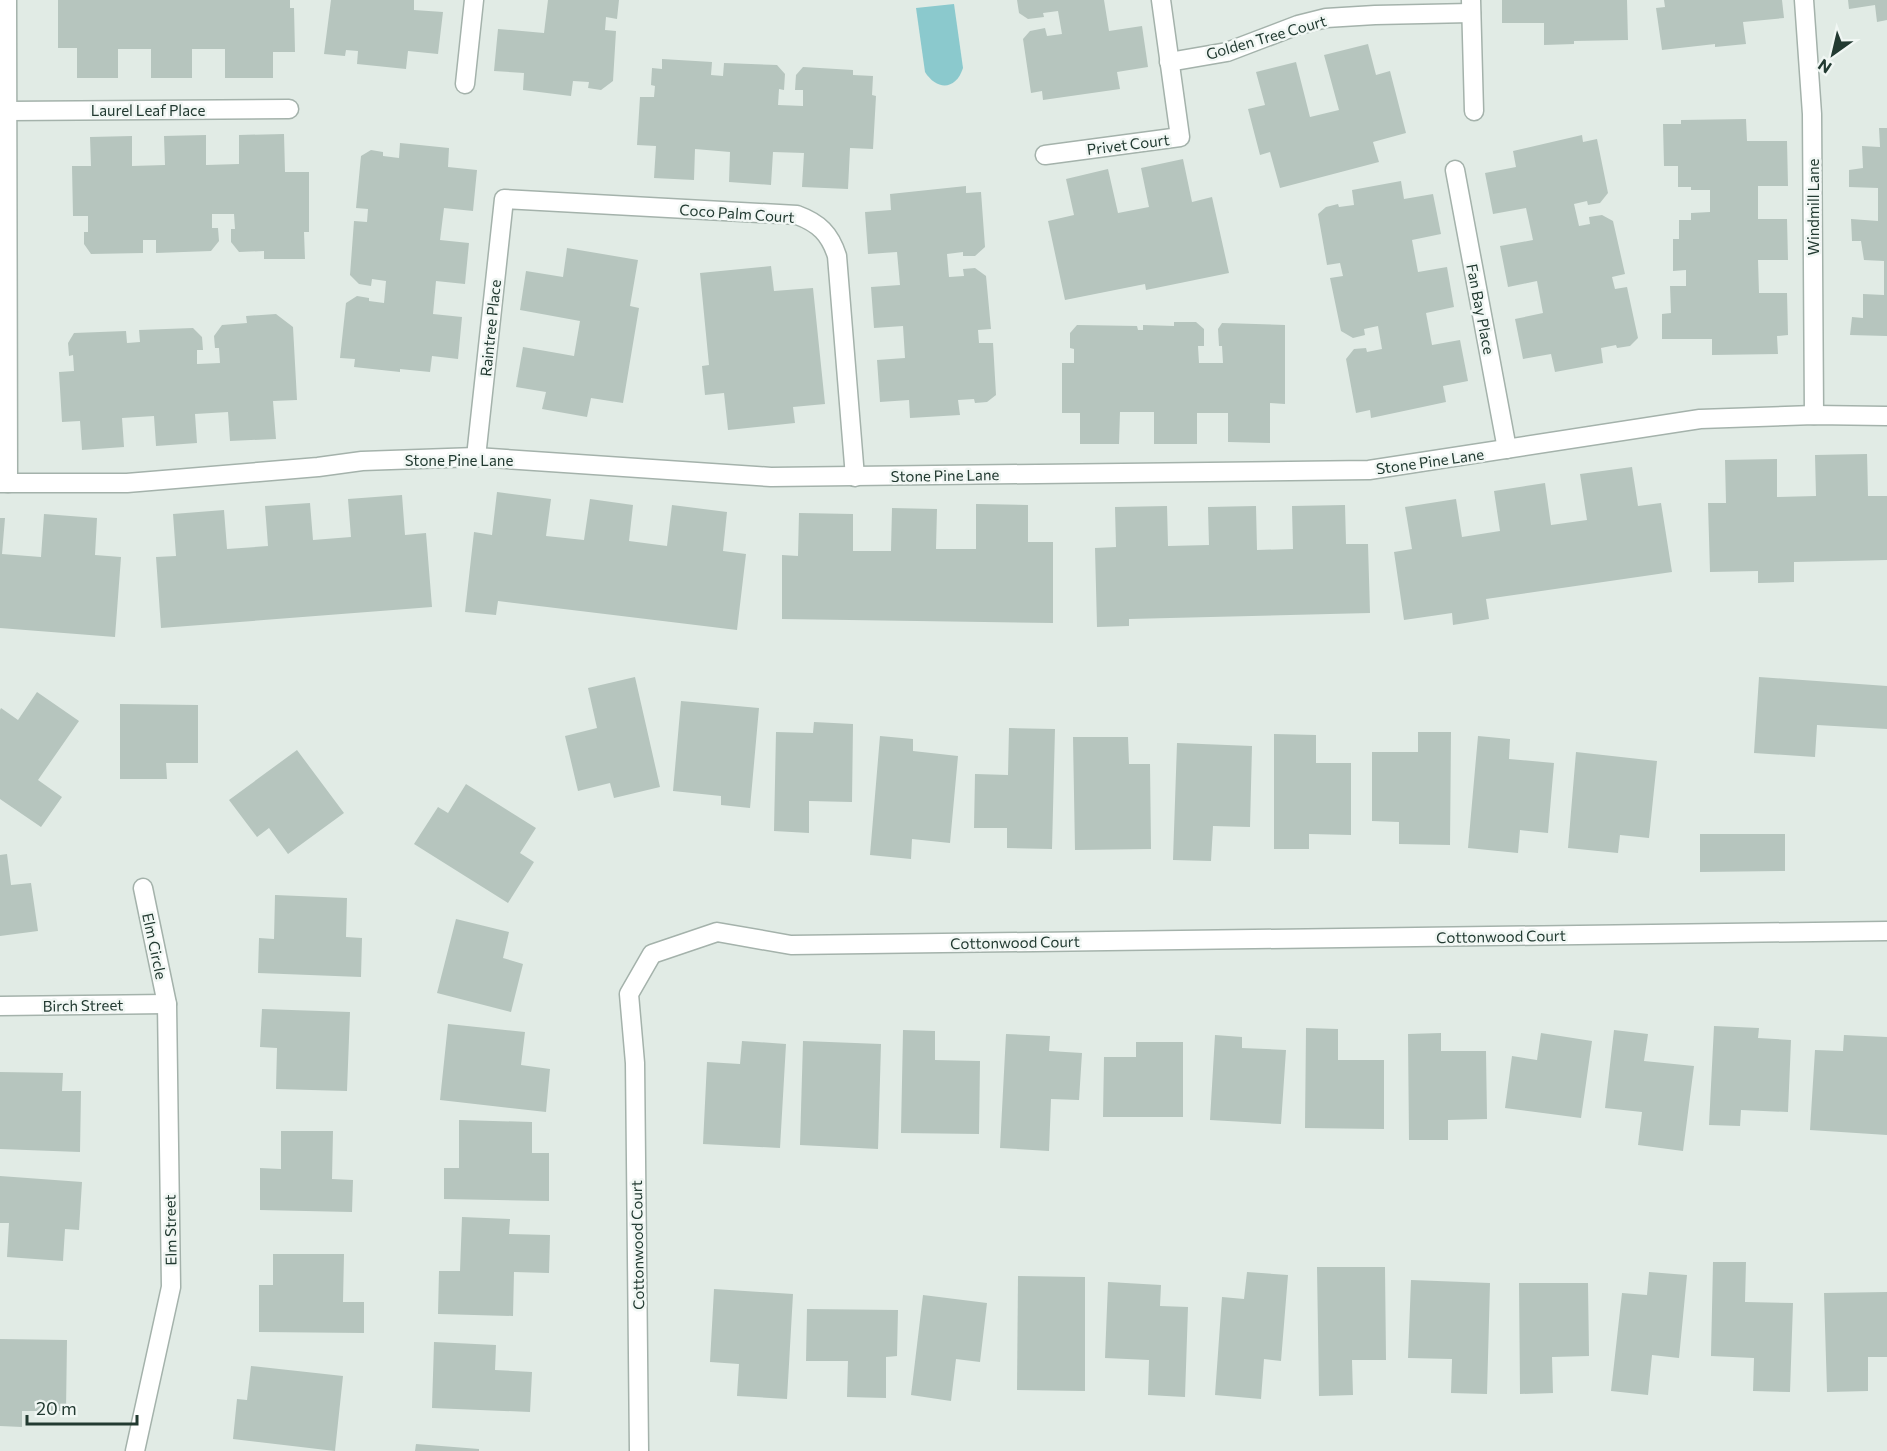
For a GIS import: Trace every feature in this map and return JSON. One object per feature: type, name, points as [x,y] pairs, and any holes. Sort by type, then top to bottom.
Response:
[{"type":"street","points":[[4,483],[7,0]]},
{"type":"street","points":[[465,84],[474,0]]},
{"type":"street","name":"Privet Court","points":[[1045,155],[1180,138],[1161,0]]},
{"type":"street","name":"Windmill Lane","points":[[1804,0],[1812,114],[1814,415]]},
{"type":"street","name":"Golden Tree Court","points":[[1169,62],[1227,52],[1298,25],[1326,18],[1471,7],[1474,111]]},
{"type":"street","name":"Laurel Leaf Place","points":[[8,111],[289,109]]},
{"type":"street","name":"Fan Bay Place","points":[[1455,170],[1507,449]]},
{"type":"street","name":"Raintree Place","points":[[476,457],[504,199]]},
{"type":"street","name":"Coco Palm Court","points":[[504,199],[797,215],[812,220],[824,230],[837,256],[855,477]]},
{"type":"street","name":"Stone Pine Lane","points":[[4,483],[127,483],[318,467],[362,461],[420,461],[476,457],[771,477],[1369,470],[1700,419],[1814,415],[1887,416]]},
{"type":"street","name":"Elm Circle","points":[[143,888],[167,1004]]},
{"type":"street","name":"Cottonwood Court","points":[[639,1451],[635,1063],[629,994],[652,954],[717,932],[791,945],[1887,931]]},
{"type":"street","name":"Birch Street","points":[[0,1006],[167,1004]]},
{"type":"street","name":"Elm Street","points":[[135,1451],[171,1287],[167,1004]]},
{"type":"water","points":[[954,4],[963,68],[956,81],[940,85],[925,72],[916,8]]},
{"type":"building","points":[[58,0],[290,0],[290,8],[294,8],[295,52],[273,52],[273,78],[225,78],[225,49],[192,49],[192,78],[151,78],[151,49],[118,49],[118,78],[77,78],[77,48],[58,48]]},
{"type":"building","points":[[331,0],[414,0],[414,10],[443,12],[438,54],[408,51],[406,69],[357,64],[358,51],[346,50],[345,56],[324,54]]},
{"type":"building","points":[[548,0],[619,0],[617,19],[606,17],[605,30],[616,31],[613,81],[601,90],[588,88],[589,82],[573,81],[571,96],[523,90],[524,73],[494,71],[498,29],[544,33]]},
{"type":"building","points":[[1017,0],[1104,0],[1109,31],[1142,26],[1148,67],[1117,72],[1120,89],[1043,100],[1042,91],[1031,93],[1023,39],[1030,31],[1045,28],[1047,36],[1062,34],[1058,11],[1043,13],[1044,17],[1028,19],[1019,13]]},
{"type":"building","points":[[1502,0],[1627,0],[1628,40],[1574,41],[1574,44],[1544,45],[1544,23],[1502,23]]},
{"type":"building","points":[[1664,0],[1782,0],[1784,18],[1743,22],[1746,44],[1715,47],[1715,44],[1662,50],[1656,8],[1665,7]]},
{"type":"building","points":[[1848,0],[1887,0],[1887,20],[1877,22],[1875,5],[1849,9]]},
{"type":"building","points":[[1368,44],[1376,75],[1390,71],[1406,133],[1373,142],[1379,162],[1280,188],[1270,152],[1260,155],[1248,109],[1265,105],[1256,72],[1296,62],[1310,117],[1339,110],[1324,55]]},
{"type":"building","points":[[662,59],[712,62],[711,75],[723,76],[724,63],[777,65],[785,74],[784,90],[779,89],[778,105],[803,106],[803,90],[795,90],[796,75],[803,67],[853,70],[853,75],[873,76],[872,95],[876,96],[873,149],[850,148],[848,189],[802,187],[804,153],[773,152],[771,185],[729,182],[730,152],[695,149],[694,180],[654,178],[656,146],[637,145],[640,97],[654,97],[655,86],[651,85],[652,68],[662,69]]},
{"type":"building","points":[[1746,119],[1747,141],[1787,141],[1788,186],[1758,186],[1758,219],[1787,219],[1788,260],[1758,260],[1759,293],[1787,293],[1788,335],[1777,336],[1778,354],[1712,355],[1712,339],[1662,339],[1662,314],[1671,313],[1670,286],[1686,286],[1686,270],[1673,271],[1673,239],[1679,239],[1679,220],[1691,220],[1691,213],[1710,212],[1710,190],[1678,187],[1678,166],[1664,166],[1663,124],[1681,124],[1681,120]]},
{"type":"building","points":[[1879,128],[1887,128],[1887,336],[1850,335],[1852,317],[1863,318],[1863,294],[1884,295],[1884,261],[1864,260],[1861,241],[1852,241],[1851,219],[1878,221],[1878,188],[1849,187],[1849,170],[1863,168],[1862,146],[1880,147]]},
{"type":"building","points":[[284,134],[285,172],[309,172],[309,232],[304,232],[305,259],[264,259],[264,251],[239,252],[231,242],[231,229],[235,229],[234,214],[212,214],[212,228],[218,228],[219,241],[211,251],[156,253],[156,240],[143,240],[143,253],[91,254],[84,244],[84,232],[88,232],[88,216],[73,216],[72,166],[91,166],[90,137],[132,136],[132,166],[165,165],[164,136],[206,135],[206,165],[239,164],[239,135]]},
{"type":"building","points":[[1582,135],[1583,142],[1597,139],[1608,193],[1600,203],[1588,205],[1587,201],[1574,204],[1579,226],[1590,224],[1589,217],[1602,215],[1613,221],[1625,274],[1612,277],[1615,289],[1627,287],[1638,338],[1630,346],[1617,348],[1616,345],[1601,348],[1603,363],[1555,372],[1551,354],[1523,359],[1515,319],[1543,313],[1537,281],[1508,287],[1500,246],[1533,240],[1526,208],[1493,214],[1485,173],[1516,167],[1513,151]]},
{"type":"building","points":[[400,143],[449,148],[448,167],[477,170],[473,211],[444,208],[440,240],[469,243],[465,284],[436,281],[433,314],[462,317],[458,359],[432,356],[430,372],[400,369],[400,372],[354,367],[355,359],[340,358],[346,303],[357,296],[369,298],[369,301],[384,303],[386,281],[372,279],[371,286],[359,284],[350,275],[354,221],[367,222],[368,209],[356,208],[361,156],[371,150],[383,152],[383,156],[399,158]]},
{"type":"building","points":[[1183,159],[1192,202],[1212,197],[1229,273],[1146,290],[1145,284],[1065,300],[1048,221],[1074,215],[1066,179],[1108,169],[1118,213],[1149,207],[1141,168]]},
{"type":"building","points":[[1401,181],[1404,199],[1433,194],[1441,234],[1412,240],[1418,272],[1447,267],[1454,307],[1426,313],[1432,345],[1460,340],[1468,381],[1443,386],[1446,402],[1371,418],[1370,410],[1356,413],[1346,359],[1354,349],[1366,348],[1367,352],[1382,349],[1378,326],[1364,329],[1365,335],[1353,338],[1341,331],[1330,278],[1343,276],[1340,263],[1327,265],[1318,214],[1326,207],[1338,204],[1339,207],[1354,205],[1352,190]]},
{"type":"building","points":[[966,186],[966,193],[981,192],[985,247],[975,256],[963,256],[963,252],[947,254],[949,277],[964,276],[963,269],[975,268],[986,276],[991,329],[978,330],[979,343],[993,343],[996,395],[987,402],[975,403],[974,399],[958,400],[960,415],[910,418],[909,400],[880,402],[877,360],[905,358],[903,326],[874,328],[871,287],[900,285],[897,252],[868,254],[865,212],[891,210],[890,194]]},
{"type":"building","points":[[567,248],[638,260],[630,306],[639,308],[623,403],[591,398],[587,417],[542,409],[546,392],[516,387],[523,347],[574,356],[580,321],[520,310],[526,271],[563,277]]},
{"type":"building","points":[[771,266],[774,291],[813,288],[825,404],[793,407],[795,423],[728,430],[724,393],[705,395],[702,366],[709,365],[700,273]]},
{"type":"building","points":[[276,314],[293,327],[297,400],[273,401],[276,439],[230,441],[228,412],[195,414],[197,443],[156,446],[154,416],[122,418],[124,447],[82,450],[80,421],[62,422],[59,372],[74,371],[73,355],[69,356],[68,343],[74,333],[126,331],[127,343],[140,342],[139,330],[193,328],[202,337],[203,350],[197,350],[197,364],[220,363],[219,348],[215,348],[214,336],[222,325],[247,323],[246,316]]},
{"type":"building","points":[[1174,322],[1196,322],[1204,329],[1204,346],[1198,346],[1199,363],[1223,363],[1218,329],[1222,323],[1285,325],[1285,404],[1270,403],[1270,443],[1228,442],[1228,413],[1197,413],[1197,444],[1154,444],[1154,412],[1120,412],[1119,444],[1080,444],[1080,413],[1062,413],[1062,363],[1074,363],[1074,349],[1070,348],[1070,333],[1077,325],[1137,326],[1138,330],[1143,330],[1143,325],[1174,326]]},
{"type":"building","points":[[1867,454],[1868,496],[1887,496],[1887,560],[1794,562],[1794,582],[1758,583],[1758,571],[1710,572],[1708,503],[1726,503],[1725,460],[1777,459],[1777,497],[1816,496],[1815,455]]},
{"type":"building","points":[[1632,467],[1638,506],[1661,503],[1672,572],[1486,599],[1489,619],[1453,625],[1452,613],[1404,620],[1394,552],[1412,549],[1405,507],[1456,499],[1462,537],[1500,531],[1494,491],[1545,483],[1551,525],[1587,520],[1580,474]]},
{"type":"building","points":[[497,492],[551,499],[546,536],[584,540],[590,499],[633,505],[629,541],[667,546],[672,505],[727,512],[723,551],[746,554],[737,630],[498,601],[496,615],[465,612],[474,532],[492,535]]},
{"type":"building","points":[[402,495],[405,535],[426,533],[432,607],[161,628],[156,557],[176,556],[173,514],[224,510],[227,549],[268,546],[265,506],[310,503],[313,540],[351,537],[348,499]]},
{"type":"building","points":[[976,504],[1028,505],[1028,542],[1053,542],[1053,623],[782,619],[782,555],[798,556],[799,513],[853,514],[853,551],[891,551],[892,508],[937,509],[936,549],[976,549]]},
{"type":"building","points":[[1345,505],[1346,544],[1368,544],[1370,613],[1129,619],[1129,626],[1097,627],[1095,548],[1116,547],[1115,507],[1167,506],[1168,546],[1209,545],[1208,507],[1256,506],[1257,550],[1293,549],[1292,506]]},
{"type":"building","points":[[44,514],[97,518],[95,555],[121,557],[115,637],[0,628],[0,518],[5,518],[2,554],[41,557]]},
{"type":"building","points":[[635,677],[660,787],[614,798],[610,783],[578,791],[565,736],[597,728],[588,688]]},
{"type":"building","points":[[1759,677],[1887,686],[1887,729],[1817,725],[1815,757],[1754,753]]},
{"type":"building","points":[[37,692],[79,721],[38,780],[62,797],[41,827],[0,799],[0,710],[1,708],[18,720]]},
{"type":"building","points":[[681,701],[759,708],[750,808],[721,805],[721,796],[673,791]]},
{"type":"building","points":[[120,704],[198,705],[198,763],[166,763],[167,779],[120,779]]},
{"type":"building","points":[[814,722],[853,724],[852,802],[809,801],[809,833],[774,831],[776,732],[813,733]]},
{"type":"building","points":[[1009,728],[1055,729],[1052,849],[1007,848],[1007,828],[974,828],[975,774],[1008,775]]},
{"type":"building","points":[[1418,732],[1451,732],[1450,845],[1399,844],[1399,822],[1372,821],[1372,752],[1418,752]]},
{"type":"building","points":[[1274,734],[1316,735],[1316,763],[1351,763],[1351,835],[1309,834],[1309,849],[1274,849]]},
{"type":"building","points":[[880,736],[913,739],[913,751],[958,756],[950,843],[912,839],[911,859],[870,855]]},
{"type":"building","points":[[1478,736],[1510,739],[1509,759],[1554,763],[1548,833],[1520,830],[1518,853],[1468,848]]},
{"type":"building","points":[[1073,737],[1128,737],[1129,764],[1150,764],[1151,849],[1075,850]]},
{"type":"building","points":[[1177,743],[1252,746],[1250,827],[1213,826],[1211,861],[1173,860]]},
{"type":"building","points":[[297,750],[344,813],[288,854],[269,828],[257,837],[229,800]]},
{"type":"building","points":[[1576,752],[1657,761],[1649,838],[1620,835],[1618,853],[1568,848]]},
{"type":"building","points":[[466,784],[536,828],[520,853],[534,862],[508,903],[414,844],[438,807],[448,813]]},
{"type":"building","points":[[1700,834],[1785,834],[1785,871],[1700,872]]},
{"type":"building","points":[[7,854],[11,885],[31,883],[38,931],[0,936],[0,855]]},
{"type":"building","points":[[275,895],[347,898],[346,937],[362,938],[361,977],[258,973],[259,938],[274,939]]},
{"type":"building","points":[[456,919],[509,932],[503,958],[523,964],[511,1012],[437,993]]},
{"type":"building","points":[[262,1009],[350,1012],[347,1091],[276,1089],[277,1048],[260,1047]]},
{"type":"building","points":[[448,1024],[525,1032],[521,1065],[550,1069],[546,1112],[440,1100]]},
{"type":"building","points":[[1714,1026],[1759,1028],[1758,1038],[1791,1040],[1788,1112],[1741,1110],[1740,1126],[1709,1125]]},
{"type":"building","points":[[1306,1028],[1338,1029],[1338,1060],[1384,1060],[1384,1129],[1305,1128]]},
{"type":"building","points":[[903,1030],[935,1031],[935,1060],[980,1061],[979,1134],[901,1133]]},
{"type":"building","points":[[1614,1030],[1648,1034],[1644,1061],[1694,1066],[1683,1151],[1638,1145],[1642,1112],[1605,1108]]},
{"type":"building","points":[[1441,1033],[1441,1051],[1486,1051],[1487,1119],[1448,1120],[1448,1140],[1409,1140],[1408,1034]]},
{"type":"building","points":[[1541,1033],[1592,1041],[1581,1118],[1505,1108],[1512,1056],[1537,1060]]},
{"type":"building","points":[[1006,1034],[1050,1036],[1049,1051],[1082,1053],[1079,1100],[1051,1099],[1049,1151],[1000,1148]]},
{"type":"building","points":[[1215,1035],[1242,1037],[1242,1048],[1286,1050],[1281,1124],[1210,1120]]},
{"type":"building","points":[[1844,1035],[1887,1037],[1887,1135],[1810,1130],[1815,1050],[1843,1051]]},
{"type":"building","points":[[742,1041],[786,1044],[780,1148],[703,1144],[707,1062],[740,1064]]},
{"type":"building","points":[[803,1041],[881,1044],[878,1149],[800,1145]]},
{"type":"building","points":[[1136,1042],[1183,1042],[1183,1117],[1103,1117],[1104,1057],[1136,1057]]},
{"type":"building","points":[[0,1072],[63,1073],[62,1091],[81,1091],[80,1152],[0,1149]]},
{"type":"building","points":[[459,1120],[532,1122],[532,1153],[549,1153],[549,1201],[444,1199],[444,1168],[459,1168]]},
{"type":"building","points":[[281,1131],[333,1131],[332,1179],[353,1180],[352,1212],[260,1210],[260,1168],[281,1169]]},
{"type":"building","points":[[0,1176],[82,1182],[79,1230],[65,1229],[63,1261],[7,1257],[9,1223],[0,1223]]},
{"type":"building","points":[[462,1217],[510,1219],[509,1234],[550,1235],[549,1273],[514,1272],[513,1316],[438,1314],[439,1271],[460,1271]]},
{"type":"building","points":[[273,1254],[344,1254],[343,1302],[364,1302],[364,1333],[259,1332],[259,1285],[273,1285]]},
{"type":"building","points":[[1713,1262],[1746,1262],[1745,1302],[1793,1303],[1790,1392],[1753,1391],[1754,1358],[1711,1356]]},
{"type":"building","points":[[1317,1267],[1385,1267],[1386,1360],[1352,1360],[1353,1395],[1319,1396]]},
{"type":"building","points":[[1247,1272],[1288,1275],[1281,1361],[1264,1359],[1261,1399],[1215,1395],[1222,1297],[1244,1299]]},
{"type":"building","points":[[1649,1272],[1687,1275],[1679,1358],[1652,1355],[1648,1395],[1611,1391],[1622,1293],[1647,1295]]},
{"type":"building","points":[[1018,1276],[1085,1277],[1085,1391],[1017,1390]]},
{"type":"building","points":[[1411,1280],[1490,1283],[1487,1394],[1451,1393],[1452,1359],[1408,1358]]},
{"type":"building","points":[[1108,1282],[1161,1285],[1160,1306],[1188,1307],[1185,1397],[1148,1395],[1149,1360],[1105,1358]]},
{"type":"building","points":[[1519,1283],[1588,1283],[1589,1356],[1552,1357],[1553,1393],[1520,1394]]},
{"type":"building","points":[[714,1289],[793,1294],[787,1399],[737,1396],[739,1364],[710,1362]]},
{"type":"building","points":[[1887,1292],[1887,1357],[1868,1357],[1868,1391],[1827,1392],[1824,1293]]},
{"type":"building","points":[[923,1295],[987,1303],[980,1362],[956,1359],[951,1401],[911,1395]]},
{"type":"building","points":[[807,1309],[898,1310],[897,1356],[886,1357],[886,1398],[847,1397],[848,1361],[806,1361]]},
{"type":"building","points":[[0,1339],[67,1340],[66,1411],[22,1411],[22,1427],[0,1426]]},
{"type":"building","points":[[434,1342],[496,1345],[495,1370],[532,1372],[530,1412],[432,1408]]},
{"type":"building","points":[[251,1366],[343,1376],[335,1451],[233,1439],[237,1399],[247,1400]]},
{"type":"building","points":[[416,1444],[479,1449],[479,1451],[415,1451]]}]
